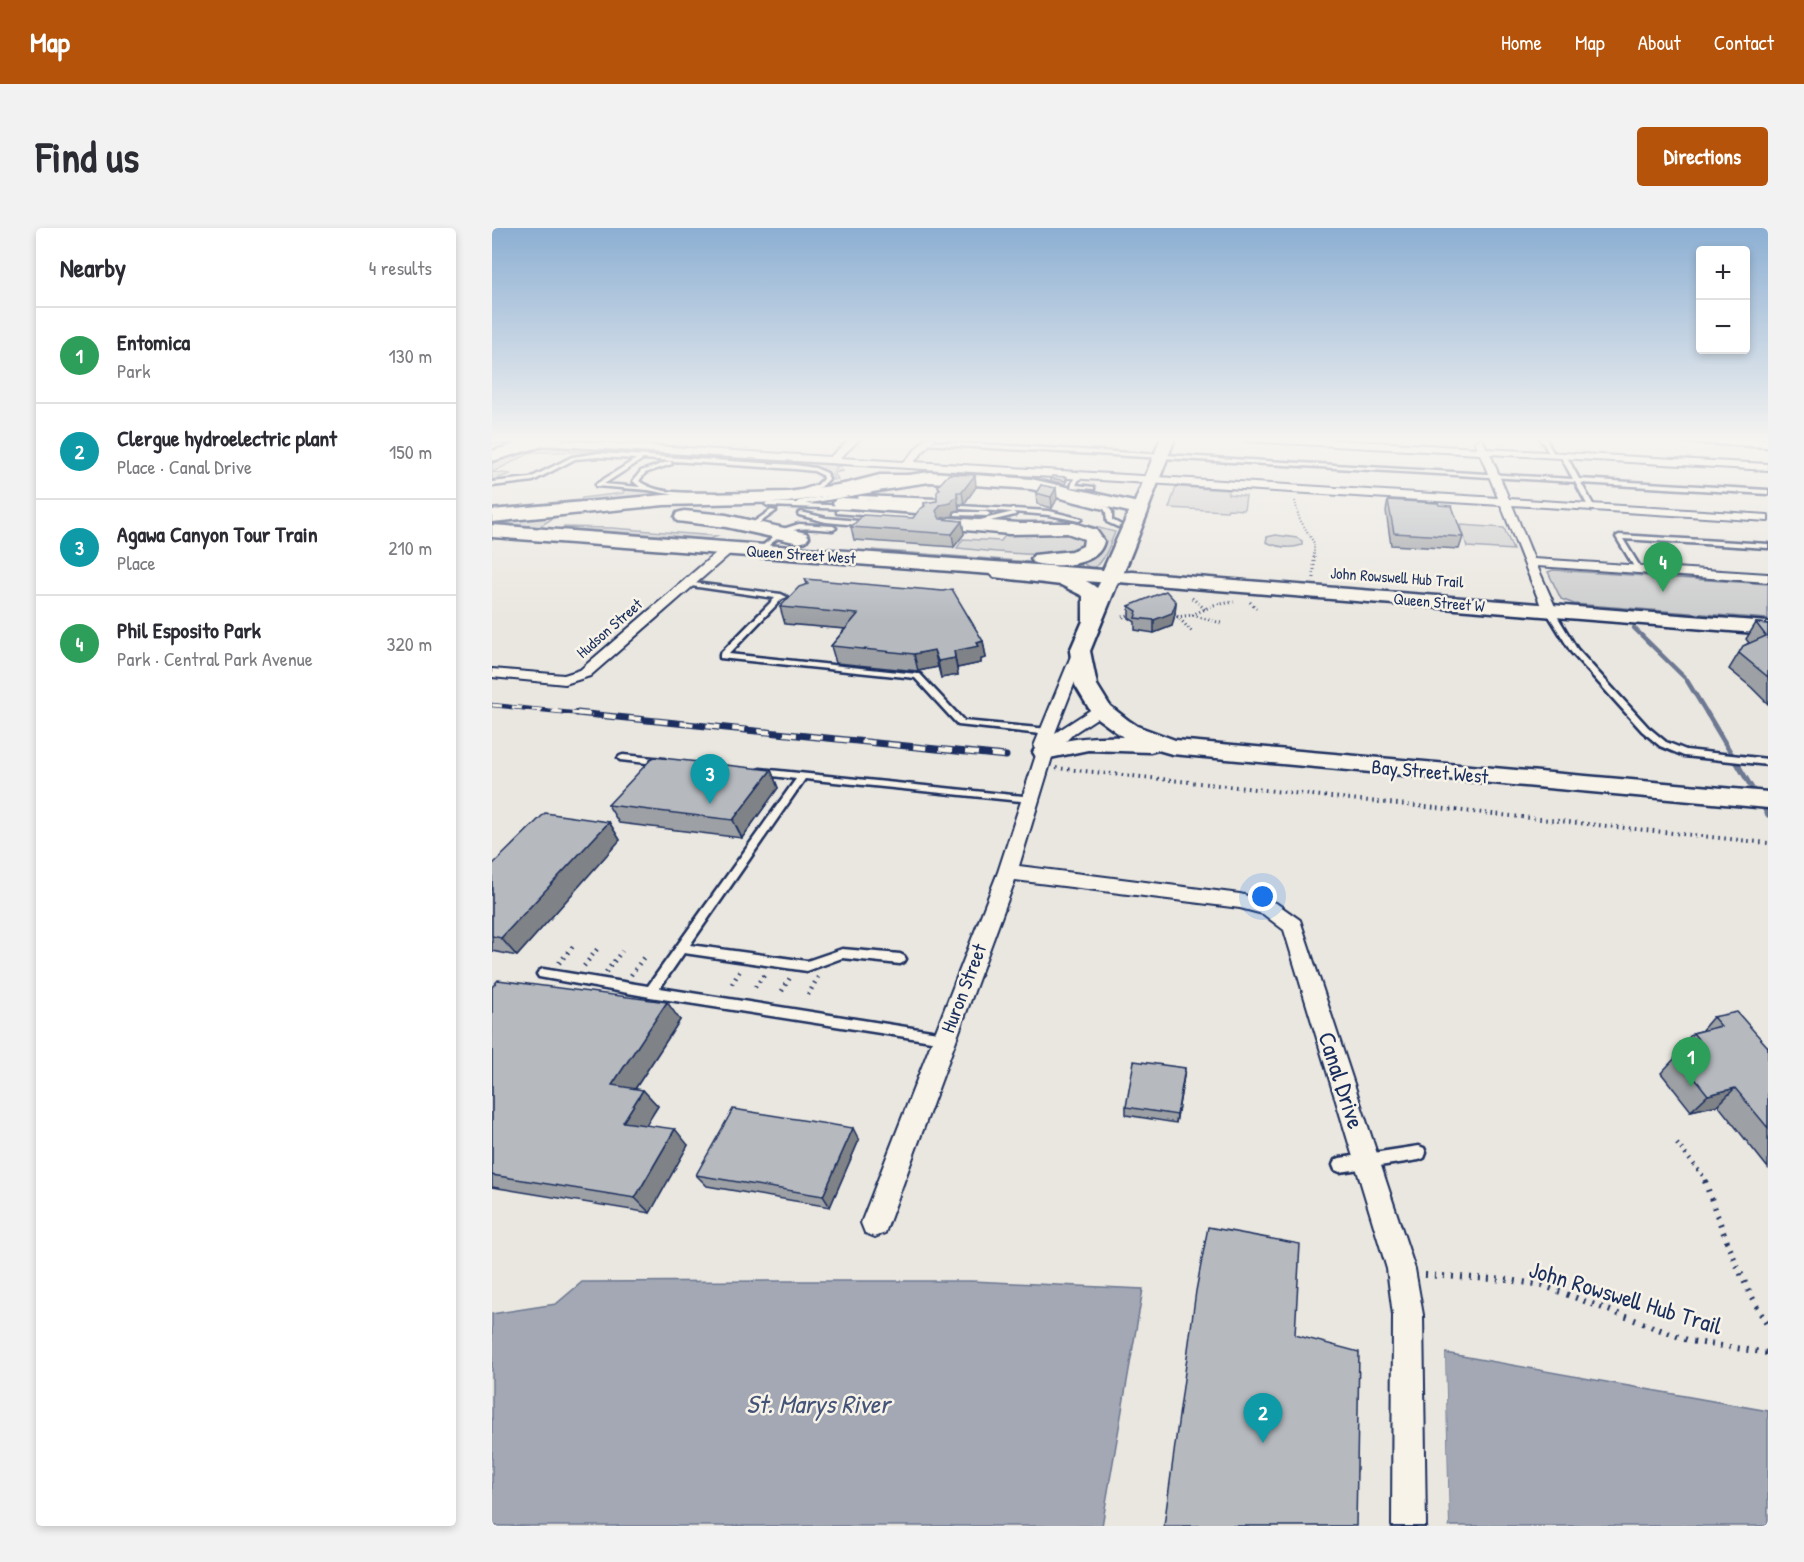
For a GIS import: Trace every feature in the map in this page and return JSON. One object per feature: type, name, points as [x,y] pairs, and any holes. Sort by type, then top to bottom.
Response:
[{"type":"highway","points":[[492,516],[673,499],[761,504]]},
{"type":"highway","points":[[811,501],[821,499]]},
{"type":"highway","points":[[1086,499],[1130,520]]},
{"type":"highway","points":[[811,501],[928,511]]},
{"type":"highway","points":[[594,505],[761,504],[811,501],[928,511]]},
{"type":"highway","points":[[538,535],[566,520],[593,517],[671,516],[717,520],[842,545],[1043,560],[1074,557],[1091,549],[1094,542],[1091,535],[1066,520],[1028,529],[960,516]]},
{"type":"highway","points":[[960,516],[1130,520]]},
{"type":"highway","name":"Huron Street","points":[[1111,577],[1130,520]]},
{"type":"highway","name":"Queen Street West","points":[[492,531],[1111,577]]},
{"type":"highway","points":[[676,545],[701,544],[754,532],[779,533]]},
{"type":"main road","name":"Huron Street","points":[[1130,520],[1141,499]]},
{"type":"main road","points":[[966,567],[1009,575],[1056,579],[1082,586],[1091,591],[1094,599],[1092,620]]},
{"type":"main road","name":"Huron Street","points":[[1080,651],[1111,577]]},
{"type":"main road","name":"Queen Street W","points":[[1111,577],[1768,628]]},
{"type":"main road","points":[[1080,651],[1086,685],[1101,710]]},
{"type":"main road","name":"Bay Street West","points":[[1101,710],[1129,731],[1172,747],[1768,800]]},
{"type":"main road","points":[[1044,750],[1088,743],[1172,747]]},
{"type":"street","points":[[1454,499],[1768,518]]},
{"type":"street","points":[[1506,499],[1550,611]]},
{"type":"street","name":"Hudson Street","points":[[492,673],[565,680],[585,673],[728,549]]},
{"type":"street","points":[[1532,562],[1768,578]]},
{"type":"street","name":"Huron Street","points":[[875,1223],[1008,872],[1044,750],[1080,651]]},
{"type":"street","points":[[1044,750],[1068,730],[1101,710]]},
{"type":"street","name":"Canal Drive","points":[[1008,872],[1240,901],[1269,908],[1293,926],[1401,1269],[1408,1316],[1409,1526]]},
{"type":"lane","points":[[722,499],[761,504],[928,511]]},
{"type":"lane","points":[[750,527],[761,504],[780,499]]},
{"type":"lane","points":[[826,499],[811,501],[826,520],[880,524]]},
{"type":"lane","points":[[1084,499],[1106,508],[1109,512],[1109,521],[1130,520]]},
{"type":"lane","points":[[1587,499],[1592,508]]},
{"type":"lane","points":[[960,516],[1066,520]]},
{"type":"lane","points":[[759,551],[788,527],[799,525],[858,529]]},
{"type":"lane","points":[[1638,570],[1619,537],[1768,546]]},
{"type":"lane","points":[[686,584],[785,597],[723,656],[917,676],[961,723],[1044,750]]},
{"type":"lane","points":[[1550,611],[1574,650],[1645,729],[1671,749],[1712,757],[1763,761]]},
{"type":"lane","points":[[622,758],[679,764]]},
{"type":"lane","points":[[746,771],[1030,799]]},
{"type":"lane","points":[[650,992],[802,776]]},
{"type":"lane","points":[[682,948],[807,966],[842,953],[900,959]]},
{"type":"lane","points":[[546,975],[944,1038]]},
{"type":"lane","points":[[1340,1165],[1419,1153]]},
{"type":"path","name":"John Rowswell Hub Trail","points":[[1293,499],[1299,518],[1314,543],[1312,571],[1314,581],[1318,583]]},
{"type":"path","points":[[1188,597],[1200,603],[1205,609]]},
{"type":"path","points":[[1247,601],[1256,608]]},
{"type":"path","points":[[1192,615],[1214,605],[1238,602]]},
{"type":"path","points":[[1123,617],[1138,612]]},
{"type":"path","points":[[1193,633],[1177,616],[1192,615],[1221,623]]},
{"type":"path","points":[[1044,750],[1768,843]]},
{"type":"path","points":[[546,975],[574,945]]},
{"type":"path","points":[[574,979],[598,948]]},
{"type":"path","points":[[598,984],[622,951]]},
{"type":"path","points":[[622,987],[645,954]]},
{"type":"path","points":[[1677,1144],[1704,1177],[1730,1251],[1749,1294],[1768,1326]]},
{"type":"path","name":"John Rowswell Hub Trail","points":[[1401,1269],[1432,1276],[1509,1280],[1542,1285],[1690,1341],[1768,1353]]},
{"type":"shaded area","points":[[639,499],[492,513],[492,508],[581,500]]},
{"type":"shaded area","points":[[1172,499],[1246,499],[1244,510],[1169,508]]},
{"type":"shaded area","points":[[589,512],[553,518],[539,527],[492,522],[492,520]]},
{"type":"shaded area","points":[[1079,523],[1115,532],[1107,552],[1098,565],[1093,567],[1087,566],[1081,560],[1100,550],[1103,539],[1098,533],[1077,526]]},
{"type":"shaded area","points":[[1461,525],[1504,528],[1513,550],[1467,547]]},
{"type":"shaded area","points":[[561,528],[612,528],[717,536],[711,539]]},
{"type":"shaded area","points":[[1007,533],[1063,533],[1084,539],[1084,547],[1059,554],[1004,553],[957,548],[963,539],[1001,541]]},
{"type":"shaded area","points":[[1276,535],[1297,538],[1302,541],[1302,545],[1284,547],[1266,542],[1267,537]]},
{"type":"shaded area","points":[[872,550],[1071,565],[1073,562],[1082,565],[1081,567]]},
{"type":"shaded area","points":[[1553,570],[1768,584],[1768,619],[1574,604],[1561,599],[1548,572]]},
{"type":"water","name":"St. Marys River","points":[[971,1281],[1143,1289],[1102,1526],[492,1526],[492,1314],[556,1304],[582,1282]]},
{"type":"water","points":[[1445,1353],[1768,1411],[1768,1526],[1449,1526]]},
{"type":"pier","points":[[1445,1350],[1449,1526],[1446,1526],[1442,1353]]},
{"type":"building","points":[[937,499],[953,499],[951,503],[940,505],[936,511],[940,519],[962,521],[952,534],[851,527],[863,515],[913,518],[925,506],[924,503],[937,501]]},
{"type":"building","points":[[1388,500],[1452,506],[1463,537],[1394,533]]},
{"type":"building","points":[[805,579],[943,591],[952,589],[983,641],[977,643],[979,646],[954,651],[955,658],[938,661],[934,650],[914,654],[831,646],[858,614],[780,607],[799,587],[808,584]]},
{"type":"building","points":[[1166,591],[1176,602],[1172,613],[1154,620],[1135,618],[1137,611],[1129,606]]},
{"type":"building","points":[[1756,623],[1768,624],[1768,677],[1739,653],[1743,646],[1766,636]]},
{"type":"building","points":[[653,757],[771,770],[733,820],[608,805]]},
{"type":"building","points":[[545,813],[609,822],[501,938],[492,936],[492,865]]},
{"type":"building","points":[[498,980],[667,1002],[612,1085],[643,1090],[623,1122],[675,1129],[635,1198],[492,1175],[492,987]]},
{"type":"building","points":[[1737,1012],[1768,1047],[1768,1128],[1735,1088],[1708,1095],[1677,1056],[1706,1049],[1693,1033],[1721,1026],[1713,1017]]},
{"type":"building","points":[[1134,1061],[1185,1068],[1177,1115],[1126,1107]]},
{"type":"building","points":[[733,1109],[853,1128],[823,1196],[696,1175]]},
{"type":"building","points":[[1208,1227],[1300,1244],[1295,1335],[1359,1352],[1356,1526],[1164,1526],[1196,1291]]},
{"type":"waterway","points":[[1634,628],[1686,679],[1708,715]]},
{"type":"waterway","points":[[1707,713],[1768,815]]},
{"type":"railway","points":[[492,705],[592,715]]},
{"type":"railway","points":[[577,713],[1006,756]]},
{"type":"place","name":"Phil Esposito Park","points":[[1663,592]]},
{"type":"place","name":"Agawa Canyon Tour Train","points":[[710,804]]},
{"type":"place","name":"Entomica","points":[[1691,1087]]},
{"type":"place","name":"Clergue hydroelectric plant","points":[[1263,1443]]}]
